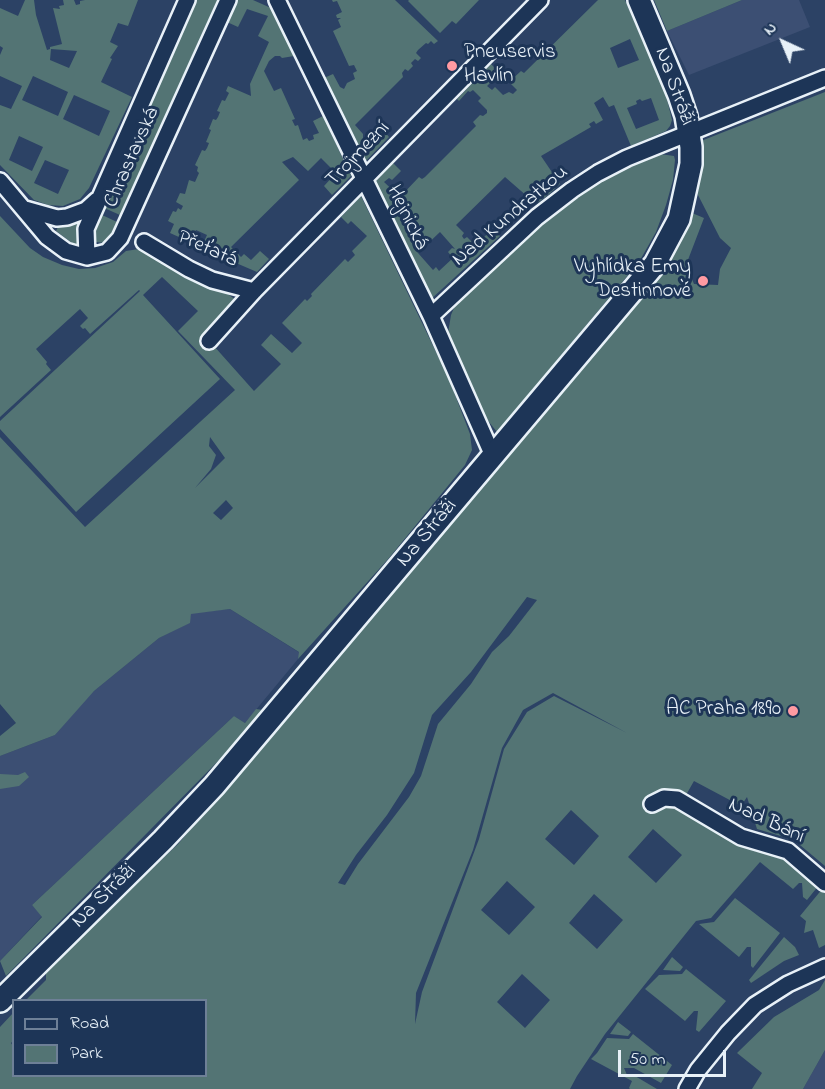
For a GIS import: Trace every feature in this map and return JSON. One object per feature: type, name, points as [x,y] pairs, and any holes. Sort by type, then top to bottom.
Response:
[{"type":"street","name":"Chrastavská","points":[[188,0],[86,229],[87,257],[107,252],[120,238],[228,0]]},
{"type":"street","name":"Hejnická","points":[[277,0],[431,316],[494,456]]},
{"type":"street","name":"Trojmezní","points":[[209,341],[255,291],[540,0]]},
{"type":"street","name":"Na Stráži","points":[[0,1000],[201,800],[655,264],[679,219],[684,202],[691,164],[690,132],[679,95],[639,0]]},
{"type":"street","name":"Nad Kundratkou","points":[[431,316],[537,217],[598,172],[627,158],[825,78]]},
{"type":"street","points":[[0,182],[56,245],[66,252],[87,257]]},
{"type":"street","name":"Chrastavská","points":[[24,208],[45,215],[67,217],[86,210],[101,196]]},
{"type":"street","name":"Přeťatá","points":[[144,242],[212,280],[255,291]]},
{"type":"street","name":"Nad Bání","points":[[652,804],[664,798],[676,799],[741,837],[788,851],[825,883]]},
{"type":"street","points":[[687,1089],[698,1070],[728,1033],[755,1005],[788,984],[825,967]]},
{"type":"shaded area","points":[[742,0],[799,0],[810,27],[689,75],[667,31]]},
{"type":"shaded area","points":[[230,609],[300,653],[298,659],[245,723],[234,716],[32,905],[42,916],[0,961],[0,756],[55,735],[89,695],[159,638],[189,623],[191,613]]},
{"type":"shaded area","points":[[825,1050],[825,1089],[803,1089]]},
{"type":"green space","points":[[25,0],[34,0],[36,15],[47,50],[62,44],[53,8],[60,9],[59,6],[64,5],[63,0],[74,0],[76,5],[85,0],[138,0],[128,26],[118,23],[110,42],[118,46],[110,58],[112,59],[101,82],[132,97],[89,188],[80,199],[63,206],[48,205],[34,200],[0,165],[0,105],[11,109],[22,86],[0,76],[0,55],[3,48],[0,46],[0,8],[18,16]],"holes":[[[51,49],[77,51],[69,68],[50,60]],[[33,76],[68,92],[58,116],[22,100]],[[74,95],[110,111],[99,136],[63,119]],[[19,136],[43,147],[32,171],[9,160]],[[45,160],[69,170],[58,194],[34,183]]]},
{"type":"green space","points":[[196,0],[220,0],[216,3],[120,215],[102,207]]},
{"type":"green space","points":[[237,0],[253,0],[271,8],[294,56],[282,58],[275,56],[269,61],[264,71],[274,91],[281,88],[295,119],[292,120],[295,126],[298,125],[303,140],[314,139],[313,135],[319,133],[313,121],[323,116],[351,176],[332,195],[324,186],[336,173],[321,158],[308,171],[293,157],[282,162],[299,180],[231,247],[241,257],[244,254],[251,260],[260,251],[269,259],[257,272],[201,248],[207,235],[196,230],[190,242],[170,233],[174,224],[168,221],[173,211],[176,212],[178,208],[181,210],[183,206],[176,202],[180,193],[185,194],[189,180],[195,182],[199,173],[195,165],[202,150],[205,151],[207,148],[209,143],[206,142],[211,130],[209,129],[213,119],[216,120],[218,117],[220,112],[217,111],[222,100],[225,101],[229,93],[226,91],[228,86],[251,96],[250,84],[269,42],[258,36],[268,16],[247,9],[238,27],[227,22]]},
{"type":"green space","points":[[332,0],[395,0],[438,41],[434,44],[431,41],[426,43],[418,50],[416,53],[421,58],[411,63],[413,66],[408,71],[405,69],[402,73],[403,77],[355,125],[366,141],[371,140],[382,129],[389,137],[364,163],[324,78],[333,74],[340,87],[344,89],[347,83],[355,79],[353,73],[357,71],[354,65],[349,66],[333,31],[341,27],[338,20],[341,18],[337,18],[336,15],[342,12],[337,1]]},
{"type":"green space","points":[[409,0],[479,0],[456,24],[452,21],[440,33]]},
{"type":"green space","points":[[598,0],[625,0],[666,95],[672,120],[670,126],[666,131],[631,146],[614,105],[609,107],[603,97],[594,103],[603,120],[596,124],[594,121],[589,124],[591,127],[541,156],[560,184],[548,195],[536,204],[505,177],[456,225],[464,233],[462,236],[464,239],[467,237],[475,245],[493,229],[500,236],[430,300],[374,183],[393,163],[401,171],[392,180],[389,178],[384,182],[400,197],[419,177],[422,179],[425,177],[476,126],[473,122],[480,115],[487,113],[478,101],[481,98],[473,90],[468,91],[459,101],[457,99],[491,64],[498,71],[487,86],[492,90],[495,87],[503,95],[509,92],[513,94],[517,90],[509,82],[521,71],[524,73]],"holes":[[[630,39],[639,60],[618,68],[610,48]],[[651,98],[659,120],[636,129],[627,108],[637,104],[636,101],[640,99],[642,101]],[[440,232],[455,249],[452,248],[448,252],[453,258],[439,271],[436,267],[433,270],[418,253]]]},
{"type":"green space","points":[[654,0],[742,0],[667,31]]},
{"type":"green space","points":[[825,92],[825,866],[794,840],[757,829],[747,797],[741,806],[694,781],[678,809],[740,846],[789,859],[819,885],[807,900],[803,897],[802,883],[793,889],[760,862],[711,918],[696,921],[605,1034],[570,1089],[0,1089],[0,1027],[12,1014],[12,1077],[207,1077],[207,999],[27,999],[46,980],[46,969],[178,844],[647,292],[678,248],[692,213],[704,218],[686,265],[694,284],[718,285],[720,269],[731,248],[720,238],[698,195],[701,141]],"holes":[[[527,597],[537,600],[509,636],[492,652],[471,684],[438,724],[421,776],[409,797],[358,864],[345,885],[338,883],[414,773],[432,715],[471,672]],[[553,693],[627,733],[554,696],[527,712],[504,749],[479,839],[422,992],[415,1024],[416,993],[473,850],[502,748],[523,710]],[[571,810],[599,836],[574,865],[545,839]],[[653,829],[682,855],[656,883],[628,857]],[[507,881],[535,907],[509,935],[481,910]],[[594,894],[623,920],[597,949],[569,923]],[[522,974],[550,1000],[525,1028],[497,1002]]]},
{"type":"green space","points":[[660,154],[674,156],[673,180],[656,232],[639,262],[497,432],[485,417],[448,333],[456,303],[525,236],[585,188],[608,175]]},
{"type":"green space","points":[[361,196],[449,379],[470,434],[472,450],[465,465],[389,558],[298,659],[299,652],[230,609],[191,614],[190,623],[159,638],[94,691],[55,735],[0,756],[0,736],[16,723],[0,704],[0,437],[85,527],[235,390],[178,331],[198,311],[162,277],[143,295],[220,379],[76,512],[0,429],[0,421],[140,291],[90,334],[80,326],[88,318],[80,309],[36,349],[51,370],[0,417],[0,216],[30,248],[43,257],[62,265],[79,269],[95,268],[113,262],[126,251],[145,248],[217,286],[236,300],[205,336],[254,391],[281,364],[261,345],[271,334],[292,353],[302,343],[282,323],[305,299],[307,301],[312,296],[311,294],[345,259],[348,262],[355,255],[352,251],[367,236],[351,221],[348,224],[341,217]],"holes":[[[210,437],[225,458],[195,488],[211,469],[216,455],[209,446]],[[226,500],[233,508],[221,520],[213,513]]]},
{"type":"green space","points":[[100,214],[117,222],[109,240],[105,243],[96,242],[92,237]]},
{"type":"green space","points":[[77,221],[80,224],[76,246],[56,231],[59,225]]},
{"type":"green space","points":[[256,709],[263,710],[221,758],[6,976],[0,961],[42,917],[32,905],[234,716],[245,723]]},
{"type":"green space","points":[[25,772],[29,777],[19,786],[0,789],[0,774],[18,775]]},
{"type":"green space","points":[[823,888],[825,891],[825,945],[819,948],[813,930],[804,933],[806,921],[800,916]]},
{"type":"green space","points":[[735,898],[780,933],[753,968],[751,966],[751,947],[747,947],[739,957],[699,924],[714,922]]},
{"type":"green space","points":[[784,937],[795,947],[799,955],[784,961],[751,983],[749,980]]},
{"type":"green space","points":[[672,957],[683,967],[680,971],[663,970]]},
{"type":"green space","points":[[686,969],[726,1001],[699,1032],[696,1030],[698,1011],[694,1011],[685,1021],[645,989],[659,975],[682,974]]},
{"type":"green space","points":[[825,980],[825,1050],[803,1089],[752,1089],[762,1073],[737,1053],[774,1017],[819,990]]},
{"type":"green space","points":[[618,1022],[631,1032],[628,1036],[610,1034]]},
{"type":"green space","points":[[633,1034],[672,1065],[661,1083],[634,1068],[624,1068],[627,1075],[635,1076],[657,1089],[630,1089],[632,1081],[591,1059],[607,1038],[629,1039]]},
{"type":"place","name":"Pneuservis Havlín","points":[[452,66]]},
{"type":"place","name":"Vyhlídka Emy Destinnové","points":[[703,281]]},
{"type":"place","name":"AC Praha 1890","points":[[793,711]]}]
